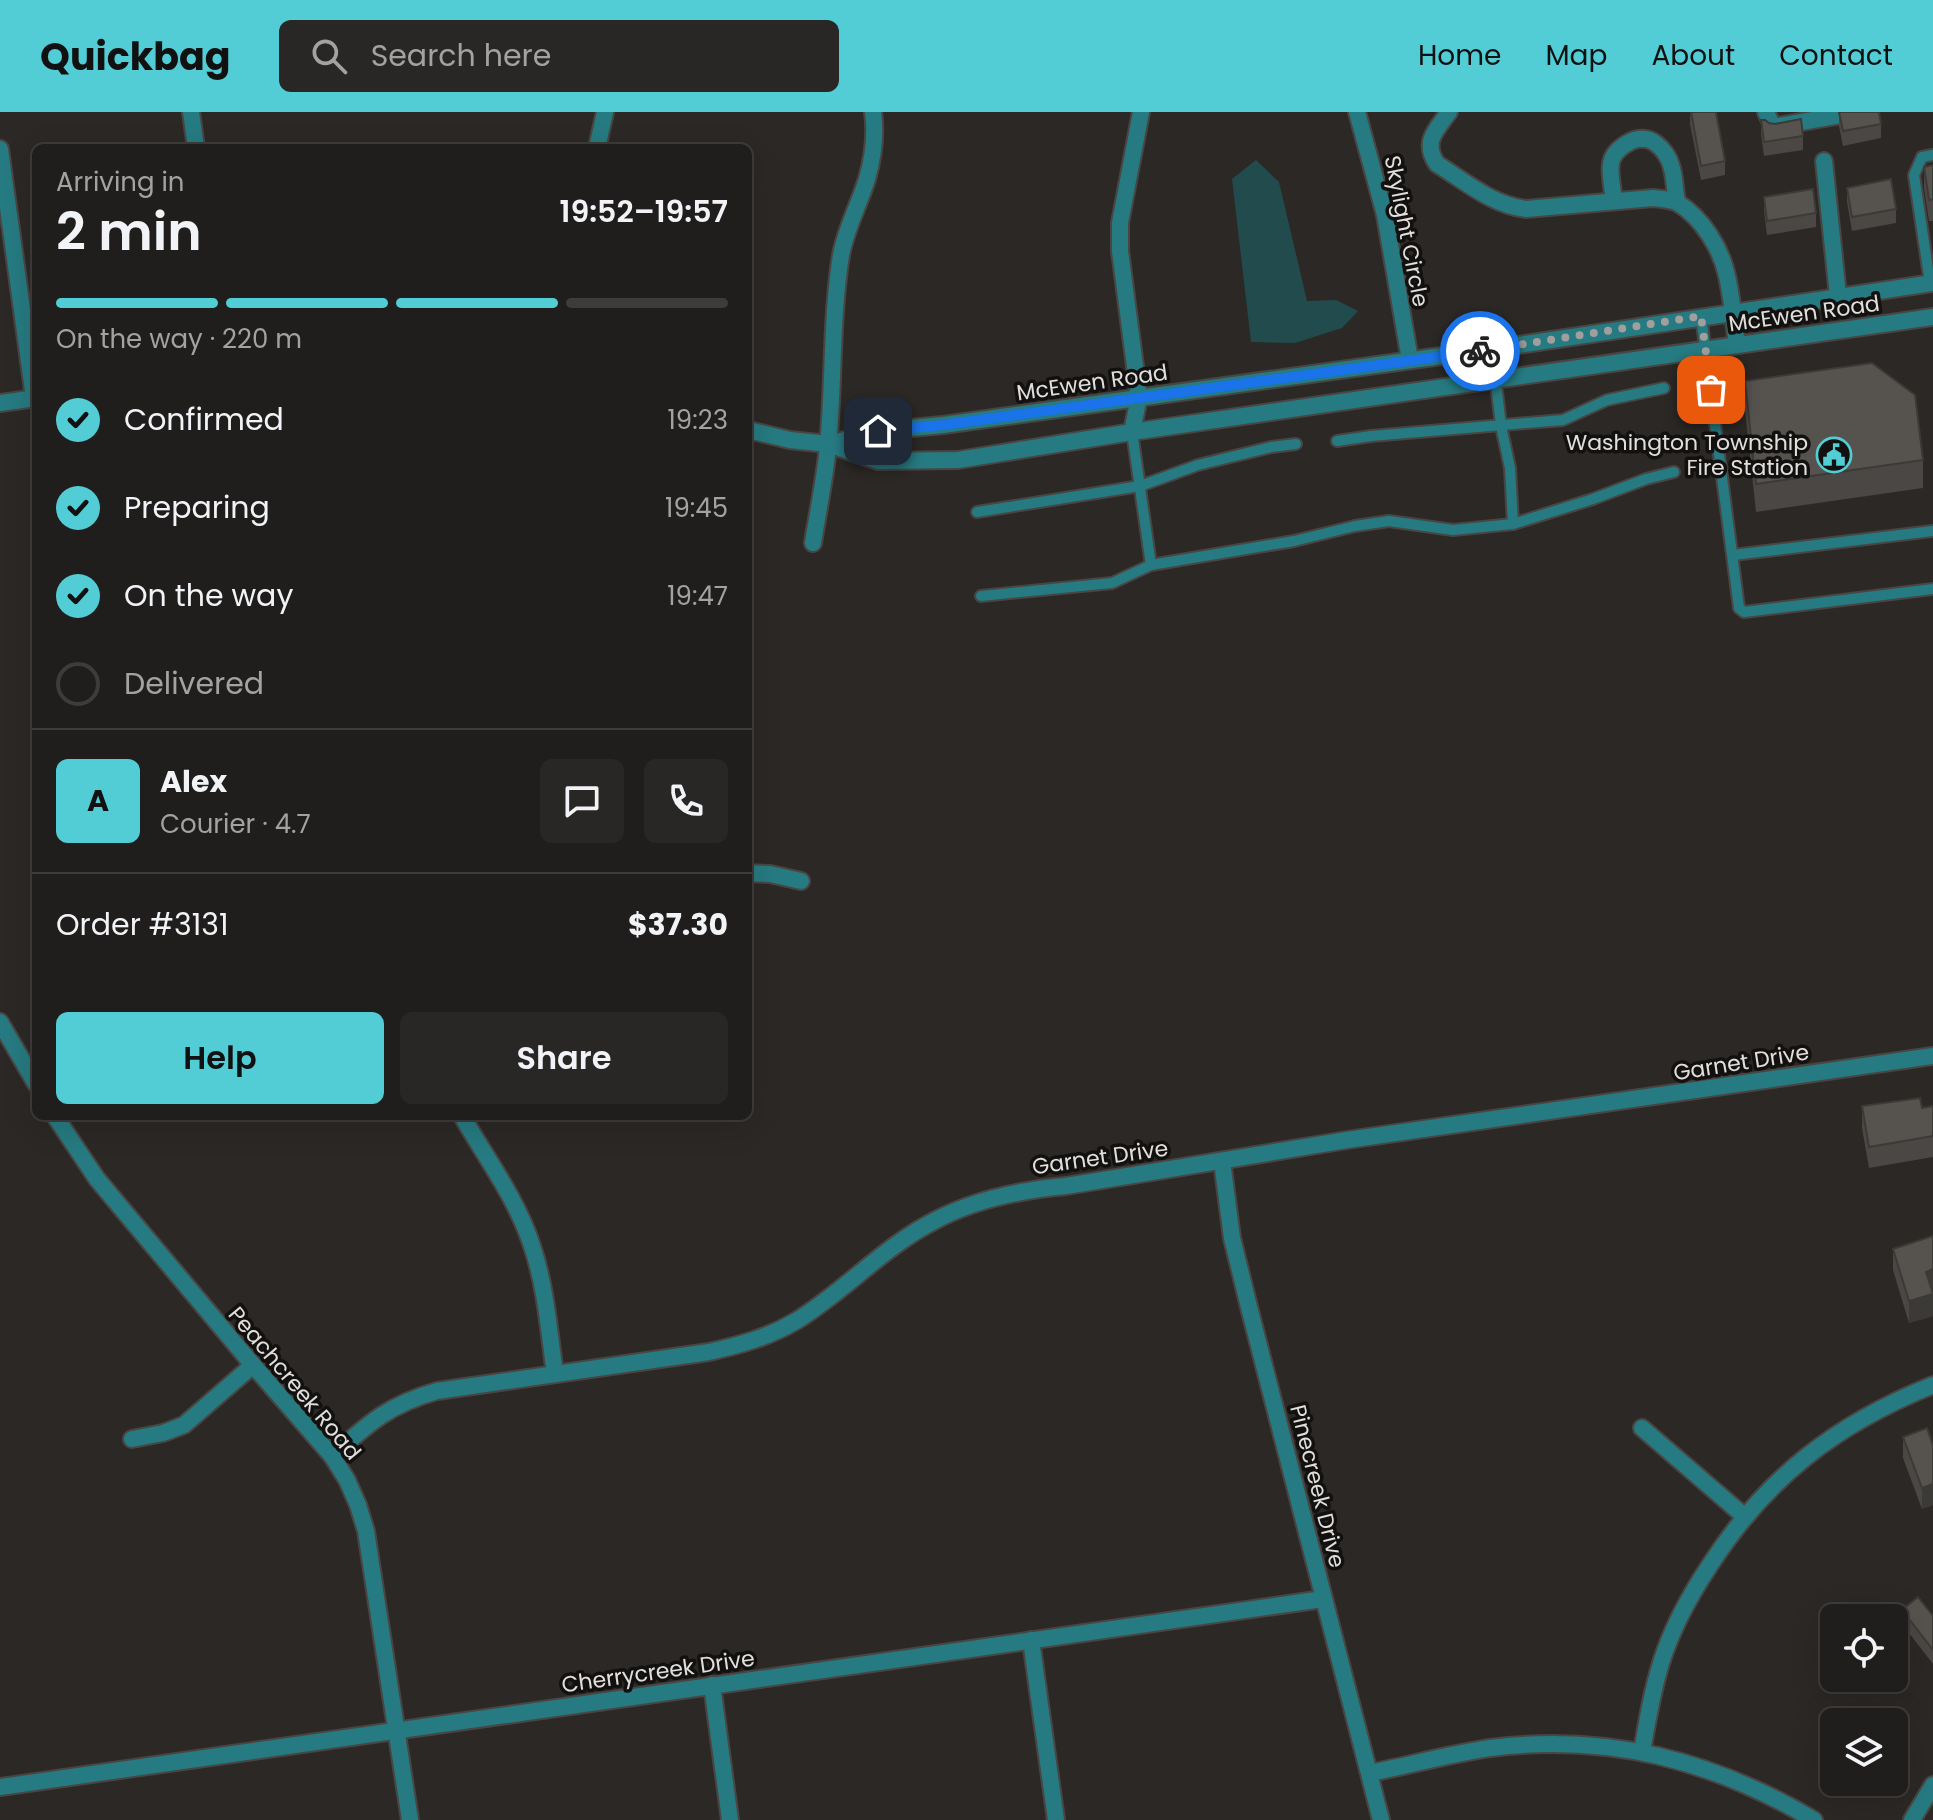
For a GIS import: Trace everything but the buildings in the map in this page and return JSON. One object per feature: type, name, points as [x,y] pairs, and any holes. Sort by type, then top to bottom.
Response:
[{"type":"street","points":[[191,112],[195,144]]},
{"type":"street","points":[[598,144],[605,112]]},
{"type":"street","points":[[813,543],[828,444],[838,280],[846,235],[872,157],[873,112]]},
{"type":"street","points":[[1132,432],[1139,397],[1120,251],[1120,223],[1141,112]]},
{"type":"street","name":"Skylight Circle","points":[[1357,112],[1385,215],[1410,360]]},
{"type":"street","points":[[1449,112],[1431,138],[1432,156],[1437,164],[1496,202],[1526,209],[1653,198],[1677,202],[1696,219],[1720,253],[1727,273],[1737,345]]},
{"type":"street","points":[[1766,112],[1773,127],[1858,112]]},
{"type":"street","points":[[1614,201],[1611,162],[1624,146],[1645,138],[1666,153],[1671,164],[1677,202]]},
{"type":"street","points":[[0,149],[32,377]]},
{"type":"street","points":[[1824,161],[1838,296]]},
{"type":"street","name":"McEwen Road","points":[[828,444],[878,431],[943,425],[1492,349],[1932,283]]},
{"type":"street","name":"McEwen Road","points":[[752,431],[790,440],[828,444],[878,461],[958,460],[1132,432],[1933,317]]},
{"type":"street","points":[[0,403],[32,398]]},
{"type":"street","points":[[752,873],[801,881]]},
{"type":"street","points":[[0,1022],[32,1077]]},
{"type":"street","name":"Garnet Drive","points":[[332,1456],[372,1420],[414,1397],[437,1391],[709,1352],[767,1335],[820,1305],[892,1248],[934,1221],[999,1196],[1347,1140],[1933,1056]]},
{"type":"street","name":"Peachcreek Road","points":[[58,1120],[97,1179],[332,1456],[347,1480],[366,1531],[410,1820]]},
{"type":"street","points":[[464,1120],[514,1204],[533,1247],[541,1277],[555,1374]]},
{"type":"street","name":"Pinecreek Drive","points":[[1222,1161],[1232,1238],[1381,1820]]},
{"type":"street","points":[[132,1439],[184,1425],[253,1365]]},
{"type":"street","points":[[1642,1752],[1651,1698],[1678,1620],[1698,1583],[1744,1516],[1789,1470],[1831,1439],[1875,1411],[1933,1385]]},
{"type":"street","points":[[1642,1428],[1744,1516]]},
{"type":"street","name":"Cherrycreek Drive","points":[[0,1787],[1323,1599]]},
{"type":"street","points":[[1031,1640],[1056,1820]]},
{"type":"street","points":[[712,1685],[730,1820]]},
{"type":"street","points":[[1370,1773],[1488,1749],[1570,1744],[1642,1752],[1683,1761],[1736,1779],[1814,1820]]},
{"type":"street","points":[[1912,1820],[1933,1785]]},
{"type":"lane","points":[[1932,283],[1914,175],[1922,157],[1933,155]]},
{"type":"lane","points":[[1701,316],[1739,608],[1744,612],[1933,589]]},
{"type":"lane","points":[[1492,349],[1494,380],[1510,468],[1513,524]]},
{"type":"lane","points":[[1337,441],[1563,420],[1607,400],[1664,388]]},
{"type":"lane","points":[[1132,432],[1151,565]]},
{"type":"lane","points":[[977,512],[1140,486],[1198,465],[1296,444]]},
{"type":"lane","points":[[981,596],[1112,583],[1151,565],[1389,521],[1453,530],[1513,524],[1674,472]]},
{"type":"lane","points":[[1733,555],[1933,531]]},
{"type":"water","points":[[1256,160],[1279,182],[1307,301],[1336,300],[1358,311],[1342,328],[1295,343],[1251,342],[1232,179]]},
{"type":"way so far","points":[[1480,351],[1701,316],[1711,390]]},
{"type":"place","name":"Washington Township Fire Station","points":[[1834,455]]},
{"type":"route","points":[[878,431],[943,425],[1480,351]]}]
